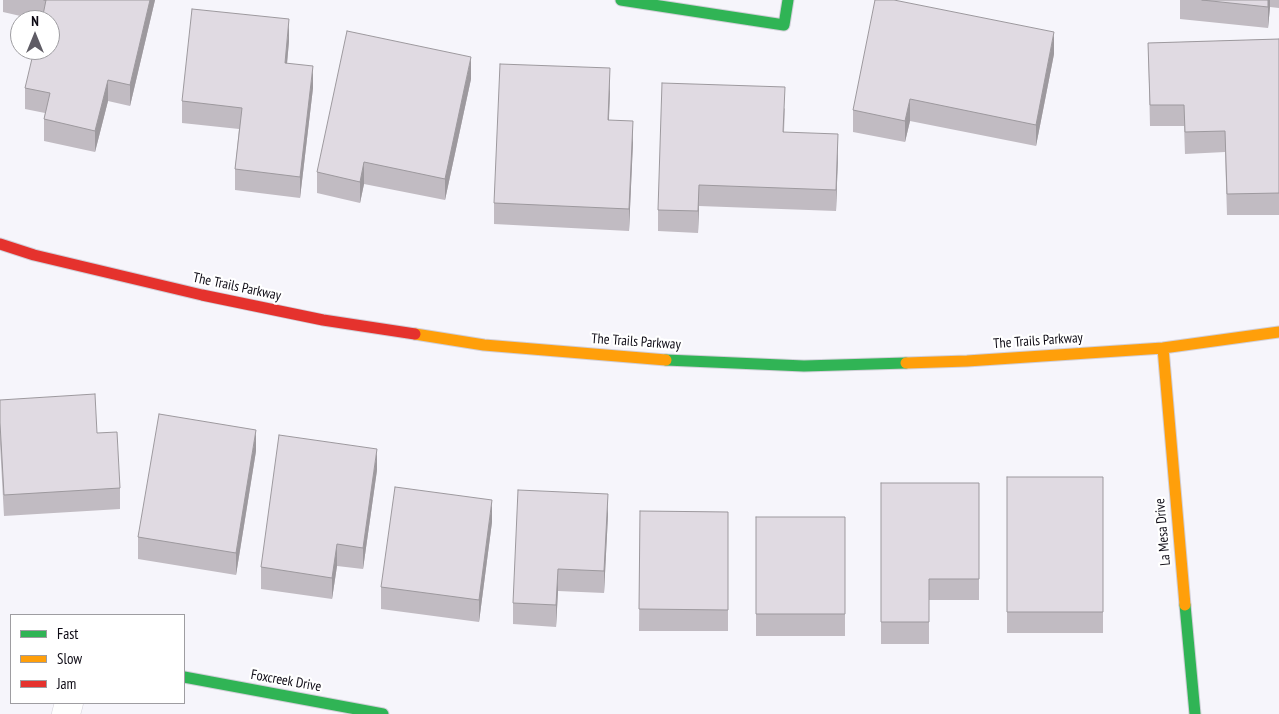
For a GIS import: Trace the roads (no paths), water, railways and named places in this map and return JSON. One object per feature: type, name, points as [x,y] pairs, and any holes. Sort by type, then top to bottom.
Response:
[{"type":"street","points":[[620,0],[784,25],[788,0]]},
{"type":"street","name":"The Trails Parkway","points":[[0,244],[34,255],[202,295],[314,318],[484,345],[669,360],[804,366],[966,361],[1163,348],[1279,332]]},
{"type":"street","name":"La Mesa Drive","points":[[1163,348],[1195,714]]},
{"type":"street","name":"Foxcreek Drive","points":[[185,677],[383,714]]}]
